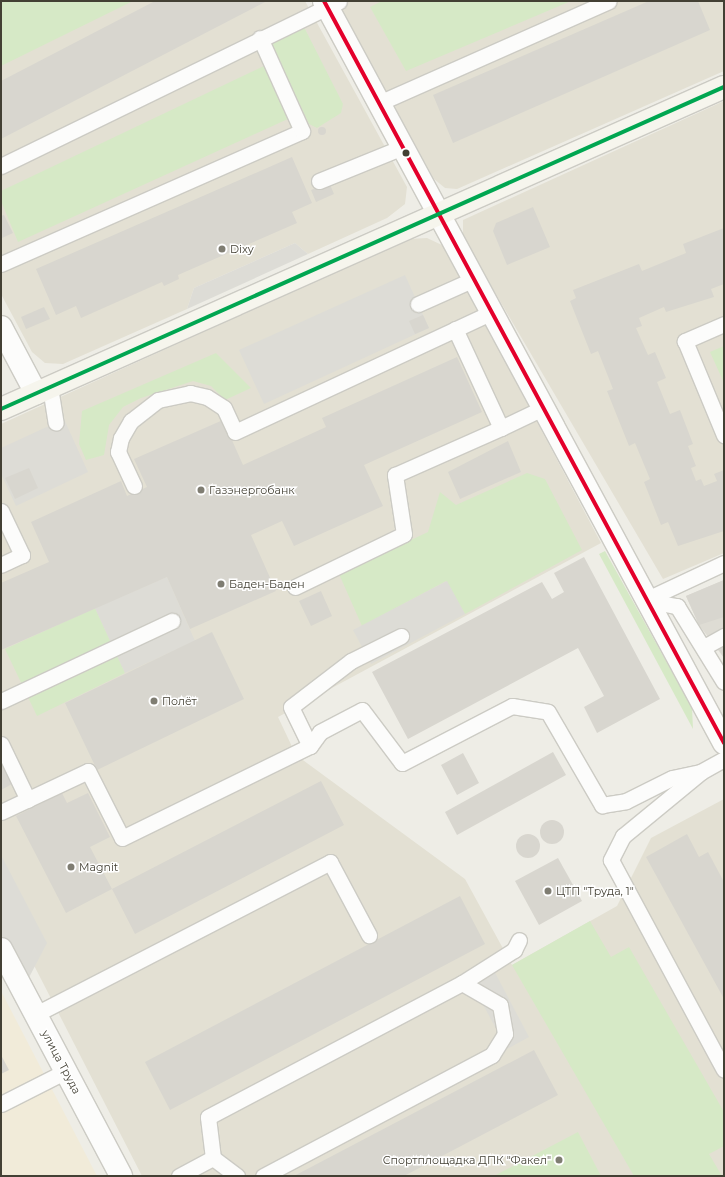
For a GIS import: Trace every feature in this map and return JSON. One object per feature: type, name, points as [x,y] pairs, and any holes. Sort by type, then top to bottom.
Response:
[{"type":"main road","points":[[1,409],[440,212],[724,87]]},
{"type":"street","points":[[329,2],[474,279],[645,600],[724,743]]},
{"type":"street","points":[[1,327],[43,390]]},
{"type":"street","name":"улица Труда","points":[[1,949],[7,975],[36,1014],[121,1176]]},
{"type":"lane","points":[[381,102],[609,1]]},
{"type":"lane","points":[[1,166],[260,38],[329,2]]},
{"type":"lane","points":[[1,264],[302,131],[260,38]]},
{"type":"lane","points":[[319,181],[405,146]]},
{"type":"lane","points":[[418,304],[474,279]]},
{"type":"lane","points":[[134,486],[118,452],[120,438],[131,421],[158,400],[190,394],[207,397],[224,408],[235,432],[492,312]]},
{"type":"lane","points":[[724,324],[684,341],[724,435]]},
{"type":"lane","points":[[455,329],[501,428]]},
{"type":"lane","points":[[43,390],[56,423]]},
{"type":"lane","points":[[295,588],[404,534],[395,475],[544,408]]},
{"type":"lane","points":[[1,511],[22,555],[1,565]]},
{"type":"lane","points":[[645,600],[724,563]]},
{"type":"lane","points":[[645,600],[677,606],[704,647],[724,682]]},
{"type":"lane","points":[[1,701],[172,621]]},
{"type":"lane","points":[[310,746],[291,707],[351,661],[401,636]]},
{"type":"lane","points":[[704,647],[724,636]]},
{"type":"lane","points":[[1,812],[88,771],[122,838],[310,746],[320,732],[362,710],[402,763],[512,706],[548,712],[602,805],[626,801],[672,778],[700,772]]},
{"type":"lane","points":[[1,744],[28,800]]},
{"type":"lane","points":[[724,759],[700,772],[623,836],[611,860],[724,1070]]},
{"type":"lane","points":[[36,1014],[330,862],[369,935]]},
{"type":"lane","points":[[237,1176],[213,1158],[208,1117],[462,983],[514,950],[518,940]]},
{"type":"lane","points":[[263,1176],[492,1055],[505,1034],[500,1006],[462,983]]},
{"type":"lane","points":[[1,1104],[66,1071]]},
{"type":"lane","points":[[179,1176],[213,1158]]},
{"type":"shaded area","points":[[1,1],[305,1],[407,187],[405,204],[387,218],[308,254],[295,243],[194,288],[187,309],[63,364],[45,363],[32,352],[1,294]]},
{"type":"shaded area","points":[[336,1],[724,1],[724,71],[457,189],[445,188],[434,179]]},
{"type":"shaded area","points":[[724,101],[724,553],[663,579],[463,238],[463,220]]},
{"type":"shaded area","points":[[427,238],[444,246],[601,543],[278,717],[296,755],[465,879],[512,965],[617,906],[651,838],[724,799],[724,1176],[142,1176],[1,901],[1,424],[408,239]]},
{"type":"shaded area","points":[[295,243],[308,254],[187,309],[194,288]]},
{"type":"shaded area","points":[[405,275],[429,328],[264,404],[239,350]]},
{"type":"shaded area","points":[[64,419],[88,472],[16,506],[1,474],[1,448]]},
{"type":"shaded area","points":[[167,577],[195,641],[125,673],[95,608]]},
{"type":"shaded area","points":[[724,580],[724,658],[699,625],[686,596]]},
{"type":"shaded area","points":[[447,581],[465,614],[371,664],[353,630]]},
{"type":"shaded area","points":[[1,855],[47,943],[23,989],[1,949]]},
{"type":"shaded area","points":[[490,963],[529,1037],[507,1049],[467,975]]},
{"type":"shaded area","points":[[1,991],[97,1176],[1,1176]]},
{"type":"green space","points":[[1,1],[133,1],[1,66]]},
{"type":"green space","points":[[382,1],[571,1],[406,71],[370,7]]},
{"type":"green space","points":[[295,26],[305,29],[343,104],[341,113],[317,128],[309,124],[269,39]]},
{"type":"green space","points":[[266,65],[290,118],[18,242],[1,201],[1,191]]},
{"type":"green space","points":[[724,346],[724,383],[710,352]]},
{"type":"green space","points":[[216,353],[251,388],[225,400],[211,386],[193,381],[141,398],[123,407],[109,425],[104,455],[86,460],[79,444],[82,411]]},
{"type":"green space","points":[[527,473],[545,479],[582,550],[465,614],[446,581],[362,626],[339,574],[428,532],[440,492],[456,505]]},
{"type":"green space","points":[[605,551],[692,708],[693,729],[599,554]]},
{"type":"green space","points":[[95,608],[125,673],[37,716],[5,649]]},
{"type":"green space","points":[[590,921],[611,957],[629,947],[724,1112],[724,1146],[709,1154],[722,1176],[634,1176],[512,965]]},
{"type":"green space","name":"Спортплощадка ДПК \"Факел\"","points":[[578,1132],[601,1176],[494,1176]]},
{"type":"building","points":[[155,1],[267,1],[1,139],[1,81]]},
{"type":"building","points":[[649,1],[698,1],[710,30],[453,143],[433,95]]},
{"type":"building","points":[[320,127],[324,127],[326,131],[324,135],[320,135],[318,133],[318,129]]},
{"type":"building","points":[[292,157],[312,203],[292,212],[297,223],[178,275],[179,279],[164,286],[162,282],[81,318],[76,306],[56,315],[36,269]]},
{"type":"building","points":[[329,182],[334,194],[316,202],[311,190]]},
{"type":"building","points":[[533,207],[550,247],[507,265],[493,231],[496,223]]},
{"type":"building","points":[[4,215],[13,233],[2,238],[1,216]]},
{"type":"building","points":[[724,228],[724,284],[711,289],[714,297],[666,312],[664,307],[639,318],[642,326],[636,328],[648,355],[655,352],[666,378],[657,382],[670,414],[680,410],[693,444],[688,446],[696,466],[691,468],[696,481],[701,479],[704,486],[717,481],[714,474],[724,470],[724,531],[678,546],[668,522],[661,525],[644,482],[650,479],[635,443],[629,446],[607,391],[613,389],[598,351],[591,354],[570,301],[576,298],[573,290],[639,264],[642,271],[686,253],[683,244]]},
{"type":"building","points":[[44,307],[50,319],[26,329],[21,317]]},
{"type":"building","points":[[423,315],[429,328],[415,334],[409,321]]},
{"type":"building","points":[[457,357],[482,412],[364,465],[383,506],[294,546],[282,521],[251,535],[276,591],[190,629],[167,577],[1,650],[1,583],[49,562],[31,522],[121,481],[127,496],[147,487],[134,459],[223,420],[243,465],[326,427],[322,418]]},
{"type":"building","points":[[508,441],[521,472],[460,499],[448,472]]},
{"type":"building","points":[[29,468],[38,488],[15,499],[5,478]]},
{"type":"building","points":[[584,557],[660,699],[597,733],[584,707],[604,696],[578,648],[408,739],[372,672],[542,582],[552,599],[564,592],[554,573]]},
{"type":"building","points":[[724,580],[724,617],[699,625],[686,596]]},
{"type":"building","points":[[321,591],[332,616],[311,626],[299,601]]},
{"type":"building","name":"Полёт","points":[[212,632],[244,699],[97,770],[65,703]]},
{"type":"building","points":[[724,647],[724,658],[719,650]]},
{"type":"building","points":[[553,752],[566,775],[457,835],[445,812]]},
{"type":"building","points":[[463,753],[479,783],[457,795],[441,765]]},
{"type":"building","points":[[1,762],[12,784],[1,790]]},
{"type":"building","points":[[321,781],[344,825],[135,934],[112,889]]},
{"type":"building","name":"Magnit","points":[[62,793],[67,803],[88,793],[110,837],[90,847],[112,889],[66,913],[16,816]]},
{"type":"building","points":[[552,820],[560,824],[564,832],[560,840],[552,844],[544,840],[540,832],[544,824]]},
{"type":"building","points":[[528,834],[536,838],[540,846],[536,854],[528,858],[520,854],[516,846],[520,838]]},
{"type":"building","points":[[687,834],[699,857],[708,852],[724,882],[724,999],[646,857]]},
{"type":"building","name":"ЦТП \"Труда, 1\"","points":[[558,858],[582,901],[539,925],[515,881]]},
{"type":"building","points":[[460,896],[485,944],[170,1110],[145,1062]]},
{"type":"building","points":[[534,1050],[558,1095],[404,1176],[294,1176]]},
{"type":"building","points":[[1,1055],[9,1070],[1,1074]]},
{"type":"transit line","points":[[324,1],[724,743]]},
{"type":"transit line","points":[[1,409],[724,87]]},
{"type":"place","name":"Dixy","points":[[222,249]]},
{"type":"place","name":"Газэнергобанк","points":[[201,490]]},
{"type":"place","name":"Баден-Баден","points":[[221,584]]},
{"type":"place","name":"Полёт","points":[[154,701]]},
{"type":"place","name":"Magnit","points":[[71,867]]},
{"type":"place","name":"ЦТП \"Труда, 1\"","points":[[548,891]]},
{"type":"place","name":"Спортплощадка ДПК \"Факел\"","points":[[559,1160]]}]
